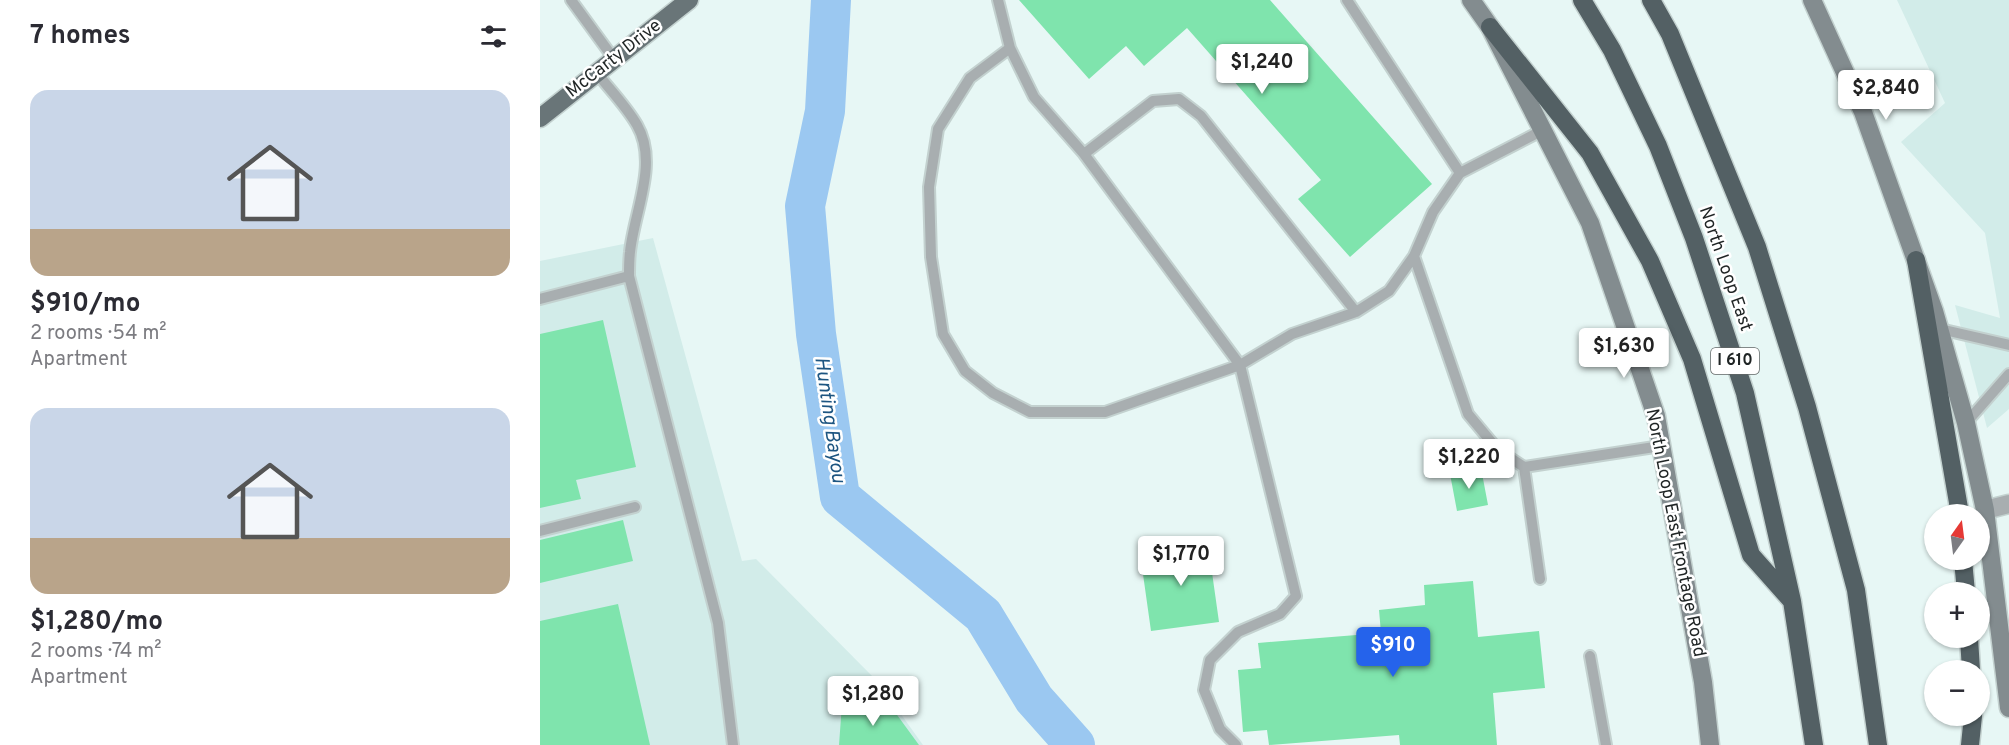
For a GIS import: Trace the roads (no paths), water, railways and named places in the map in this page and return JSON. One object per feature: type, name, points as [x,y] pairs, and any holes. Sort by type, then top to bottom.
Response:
[{"type":"highway","name":"North Loop East","points":[[1582,0],[1612,50],[1658,146],[1694,238],[1745,393],[1792,601],[1814,745]]},
{"type":"highway","name":"North Loop East","points":[[1651,0],[1670,34],[1757,247],[1807,407],[1856,590],[1878,745]]},
{"type":"highway","points":[[1490,27],[1590,153],[1650,261],[1692,359],[1751,555],[1792,601]]},
{"type":"highway","points":[[1916,260],[1958,504]]},
{"type":"highway","points":[[1970,745],[1972,726]]},
{"type":"main road","name":"McCarty Drive","points":[[540,118],[689,0]]},
{"type":"main road","name":"North Loop East Frontage Road","points":[[1471,0],[1490,27],[1590,223],[1656,416],[1703,682],[1710,745]]},
{"type":"main road","points":[[1812,0],[1863,112],[1940,329],[1966,423],[1984,504]]},
{"type":"main road","points":[[1990,551],[2009,708]]},
{"type":"street","points":[[1990,509],[2009,504]]},
{"type":"lane","points":[[571,0],[614,59]]},
{"type":"lane","points":[[998,0],[1010,48],[1034,97],[1084,154],[1240,365],[1296,596],[1280,614],[1238,632],[1210,660],[1204,690],[1221,729],[1236,745]]},
{"type":"lane","points":[[1347,0],[1460,173]]},
{"type":"lane","points":[[1010,48],[970,78],[938,129],[929,187],[931,257],[943,334],[964,371],[993,393],[1029,412],[1105,412],[1240,365],[1293,334],[1356,312],[1389,291],[1414,256],[1433,212],[1460,173],[1543,130]]},
{"type":"lane","points":[[597,73],[637,124],[644,142],[646,162],[630,253],[629,276],[718,623],[732,745]]},
{"type":"lane","points":[[1084,154],[1153,101],[1179,99],[1201,116],[1356,312]]},
{"type":"lane","points":[[1414,256],[1468,414],[1498,450],[1524,466],[1661,446]]},
{"type":"lane","points":[[540,299],[629,276]]},
{"type":"lane","points":[[1940,329],[2009,345]]},
{"type":"lane","points":[[1966,423],[2009,374]]},
{"type":"lane","points":[[1524,466],[1540,579]]},
{"type":"lane","points":[[540,531],[635,507]]},
{"type":"lane","points":[[1590,656],[1606,745]]},
{"type":"waterway","name":"Hunting Bayou","points":[[831,0],[825,111],[805,206],[816,334],[840,497],[983,615],[1034,699],[1075,745]]}]
